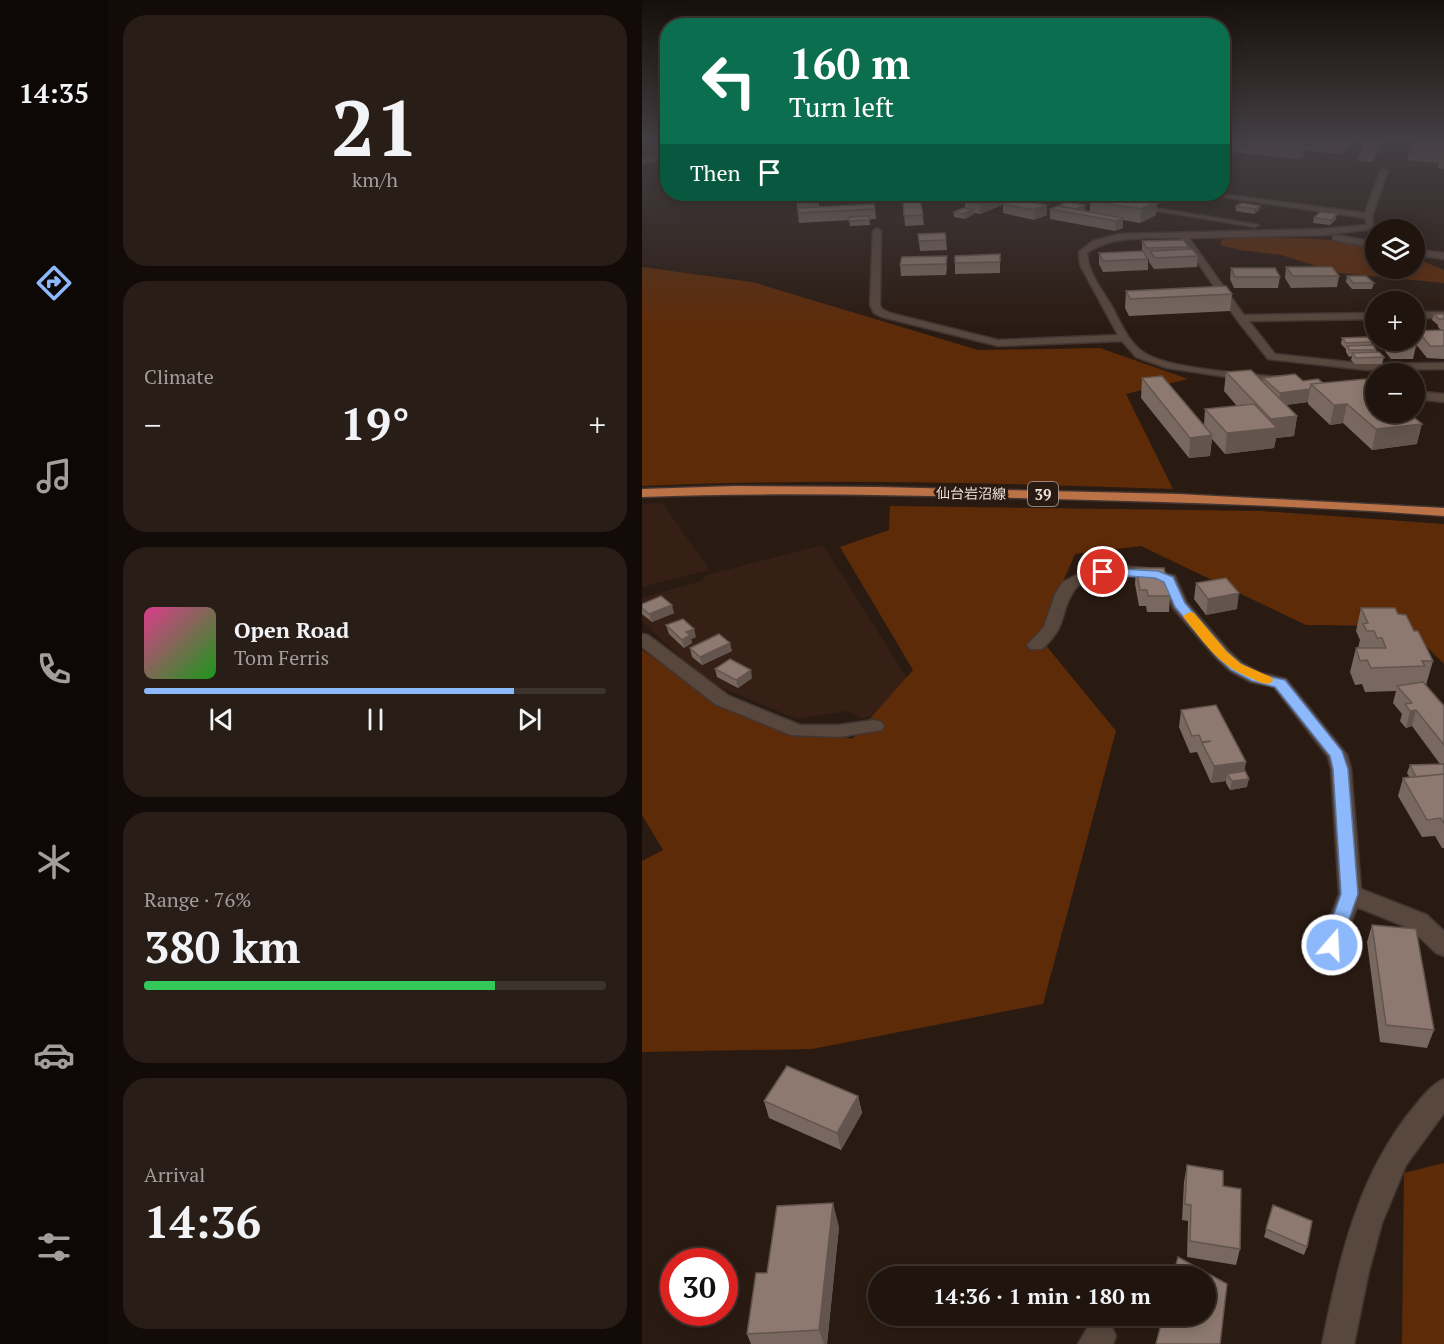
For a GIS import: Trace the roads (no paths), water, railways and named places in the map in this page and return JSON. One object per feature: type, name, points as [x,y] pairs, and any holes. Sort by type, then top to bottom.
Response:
[{"type":"main road","name":"仙台岩沼線","points":[[642,493],[848,490],[1117,496],[1328,503],[1444,512]]},
{"type":"street","points":[[1119,204],[1365,243]]},
{"type":"street","points":[[1278,204],[1368,216]]},
{"type":"street","points":[[1369,219],[1372,204]]},
{"type":"street","points":[[1299,382],[1157,362],[1138,353],[1126,338],[1091,281],[1082,261],[1083,252],[1096,243],[1120,237],[1365,230]]},
{"type":"street","points":[[877,231],[875,305],[878,311],[886,315],[998,343],[1126,338]]},
{"type":"street","points":[[1183,235],[1241,318],[1272,357],[1367,367],[1444,366]]},
{"type":"street","points":[[1425,253],[1444,256]]},
{"type":"street","points":[[1425,315],[1444,315]]},
{"type":"street","points":[[1241,318],[1365,316]]},
{"type":"street","points":[[1425,396],[1444,398]]},
{"type":"street","points":[[1036,645],[1050,633],[1067,586],[1082,577],[1103,572],[1124,571],[1158,574],[1169,579],[1179,604],[1222,655],[1236,667],[1257,678],[1280,683],[1337,755],[1341,769],[1350,894],[1332,945]]},
{"type":"street","points":[[642,639],[722,700],[798,731],[839,731],[874,726]]},
{"type":"street","points":[[1350,894],[1419,922],[1444,946]]},
{"type":"street","points":[[1338,1344],[1353,1272],[1377,1192],[1398,1152],[1444,1092]]}]
